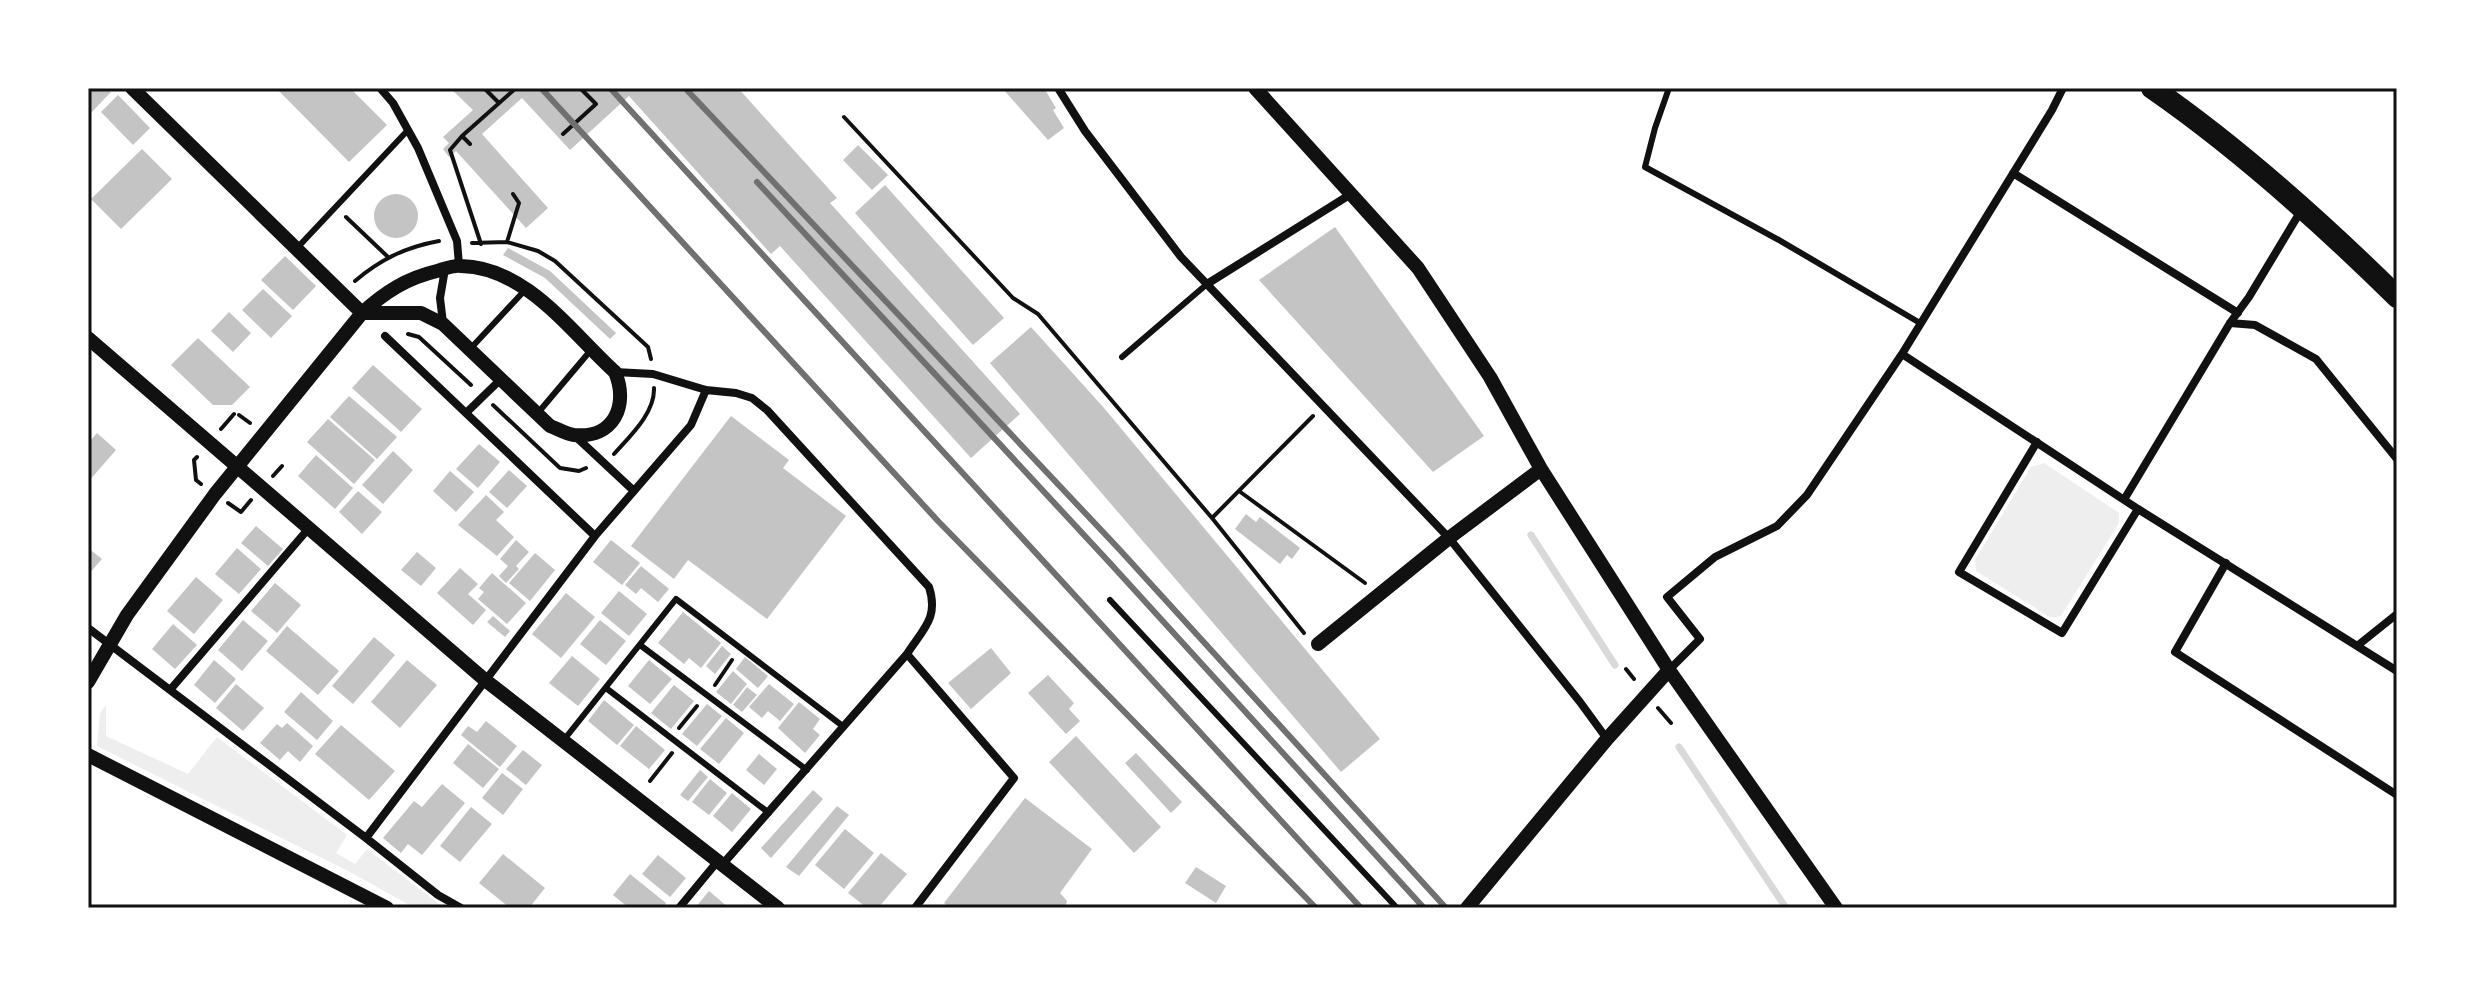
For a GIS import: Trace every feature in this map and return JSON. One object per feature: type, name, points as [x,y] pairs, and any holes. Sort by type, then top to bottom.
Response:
[{"type":"highway","points":[[2152,88],[2222,141],[2303,209],[2397,297]]},
{"type":"street","points":[[132,88],[362,313],[421,313],[443,324],[550,426],[573,435],[634,491]]},
{"type":"street","points":[[380,88],[409,130],[457,241],[452,267],[440,298],[443,324]]},
{"type":"street","points":[[1058,88],[1085,131],[1181,257],[1449,538],[1607,739]]},
{"type":"street","points":[[1255,88],[1418,268],[1490,377],[1541,469],[1669,670],[1836,908]]},
{"type":"street","points":[[1467,908],[1607,739],[1700,639],[1667,597],[1715,557],[1777,526],[1807,495],[1902,354],[2063,88]]},
{"type":"street","points":[[2013,173],[2238,313]]},
{"type":"street","points":[[1207,284],[1352,193]]},
{"type":"street","points":[[2125,498],[2303,209]]},
{"type":"street","points":[[88,682],[109,643],[151,582],[237,466],[362,313],[383,294],[404,282],[452,267],[505,275],[526,289],[615,372],[622,387],[618,412],[604,429],[573,435]]},
{"type":"street","points":[[2230,323],[2255,325],[2316,359],[2397,459]]},
{"type":"street","points":[[385,336],[595,536]]},
{"type":"street","points":[[88,338],[485,680],[562,743],[778,908]]},
{"type":"street","points":[[1902,354],[2138,509],[2397,671]]},
{"type":"street","points":[[615,372],[653,374],[706,390],[752,398],[767,410],[929,587],[933,601],[933,615],[907,654],[769,813],[679,908]]},
{"type":"street","points":[[466,413],[501,379]]},
{"type":"street","points":[[366,838],[595,536],[691,425],[706,390]]},
{"type":"street","points":[[2037,442],[1959,572],[2062,633],[2138,509]]},
{"type":"street","points":[[1313,648],[1449,538],[1541,469]]},
{"type":"street","points":[[170,690],[309,528]]},
{"type":"street","points":[[2226,563],[2175,652],[2397,795]]},
{"type":"street","points":[[2357,646],[2397,614]]},
{"type":"street","points":[[88,628],[438,895],[461,908]]},
{"type":"street","points":[[907,654],[1014,778],[915,908]]},
{"type":"street","points":[[88,755],[387,908]]},
{"type":"lane","points":[[1669,88],[1645,167],[1792,247],[1920,323]]},
{"type":"lane","points":[[296,250],[409,130]]},
{"type":"lane","points":[[1122,357],[1207,284]]},
{"type":"lane","points":[[470,349],[526,289]]},
{"type":"lane","points":[[537,414],[591,350]]},
{"type":"lane","points":[[562,743],[676,599],[844,727]]},
{"type":"lane","points":[[1110,600],[1397,908]]},
{"type":"lane","points":[[640,645],[807,770]]},
{"type":"lane","points":[[606,688],[769,813]]},
{"type":"path","points":[[484,88],[499,103]]},
{"type":"path","points":[[481,244],[450,150],[516,88]]},
{"type":"path","points":[[563,134],[596,104],[580,88]]},
{"type":"path","points":[[844,117],[1013,298],[1038,314],[1212,518],[1313,648]]},
{"type":"path","points":[[462,136],[470,144]]},
{"type":"path","points":[[507,242],[519,203],[513,194]]},
{"type":"path","points":[[336,208],[388,257]]},
{"type":"path","points":[[343,295],[378,262],[411,246],[446,240],[481,244],[507,242],[538,251],[555,261],[648,347],[654,398],[639,426],[606,463],[579,471],[560,468],[419,337],[399,333],[385,336]]},
{"type":"path","points":[[1212,518],[1323,406]]},
{"type":"path","points":[[1239,491],[1365,583]]},
{"type":"path","points":[[650,781],[679,745]]},
{"type":"shaded area","points":[[2044,463],[2119,513],[2119,523],[2061,616],[2051,618],[1976,571],[1975,560],[2031,467]]},
{"type":"shaded area","points":[[106,705],[106,736],[188,774],[217,737],[347,835],[336,853],[355,864],[367,849],[443,907],[413,907],[350,872],[97,746],[100,713]]},
{"type":"building","points":[[88,88],[106,88],[111,92],[88,116]]},
{"type":"building","points":[[276,88],[350,88],[387,125],[349,162]]},
{"type":"building","points":[[450,88],[738,88],[837,198],[830,203],[1020,414],[971,458],[780,246],[771,254],[629,96],[570,150],[522,98],[482,134],[548,208],[526,228],[456,151],[449,157],[443,149],[449,143],[443,137],[473,110]]},
{"type":"building","points":[[1002,88],[1044,88],[1064,128],[1048,140]]},
{"type":"building","points":[[118,95],[150,128],[133,145],[101,112]]},
{"type":"building","points":[[858,145],[888,175],[872,190],[843,160]]},
{"type":"building","points":[[142,149],[172,179],[121,229],[91,199]]},
{"type":"building","points":[[885,185],[1004,318],[973,345],[855,213]]},
{"type":"building","points":[[396,194],[411,201],[418,216],[411,231],[396,238],[381,231],[374,216],[381,201]]},
{"type":"building","points":[[1335,227],[1484,436],[1433,472],[1259,280]]},
{"type":"building","points":[[508,248],[550,271],[616,333],[610,339],[545,278],[503,255]]},
{"type":"building","points":[[285,256],[316,286],[293,310],[261,280]]},
{"type":"building","points":[[263,289],[292,316],[271,338],[242,310]]},
{"type":"building","points":[[229,312],[251,333],[233,352],[211,331]]},
{"type":"building","points":[[1031,327],[1104,408],[1380,739],[1341,772],[990,363]]},
{"type":"building","points":[[198,338],[250,387],[232,405],[213,405],[171,365]]},
{"type":"building","points":[[373,365],[422,409],[401,432],[352,388]]},
{"type":"building","points":[[349,396],[397,437],[377,459],[330,417]]},
{"type":"building","points":[[731,416],[789,460],[783,468],[846,516],[767,619],[688,560],[674,579],[631,546]]},
{"type":"building","points":[[328,419],[375,460],[354,484],[307,442]]},
{"type":"building","points":[[97,433],[116,450],[88,482],[88,438],[91,440]]},
{"type":"building","points":[[479,444],[500,462],[478,488],[456,469]]},
{"type":"building","points":[[393,451],[413,470],[383,504],[362,485]]},
{"type":"building","points":[[316,455],[353,488],[335,509],[298,476]]},
{"type":"building","points":[[509,470],[527,486],[507,508],[489,492]]},
{"type":"building","points":[[450,471],[474,492],[456,512],[433,491]]},
{"type":"building","points":[[358,491],[382,512],[362,534],[339,512]]},
{"type":"building","points":[[486,495],[504,512],[496,520],[514,537],[497,556],[458,525]]},
{"type":"building","points":[[1246,514],[1256,522],[1260,517],[1300,548],[1292,559],[1287,555],[1280,564],[1235,529]]},
{"type":"building","points":[[256,526],[283,549],[268,566],[241,543]]},
{"type":"building","points":[[516,540],[529,552],[506,583],[499,576],[508,566],[500,559]]},
{"type":"building","points":[[611,540],[640,563],[622,585],[593,562]]},
{"type":"building","points":[[88,548],[102,559],[88,575]]},
{"type":"building","points":[[237,548],[261,569],[239,594],[215,574]]},
{"type":"building","points":[[417,552],[436,568],[421,586],[401,570]]},
{"type":"building","points":[[535,553],[555,570],[530,601],[509,583]]},
{"type":"building","points":[[641,566],[669,589],[658,602],[641,588],[636,594],[625,585]]},
{"type":"building","points":[[460,568],[478,584],[468,594],[486,610],[473,625],[437,593]]},
{"type":"building","points":[[492,573],[526,603],[507,624],[478,599],[484,592],[479,588]]},
{"type":"building","points":[[196,577],[223,600],[194,634],[167,611]]},
{"type":"building","points":[[275,583],[301,605],[277,633],[251,611]]},
{"type":"building","points":[[619,591],[647,614],[629,636],[601,613]]},
{"type":"building","points":[[566,593],[595,617],[561,658],[532,634]]},
{"type":"building","points":[[683,612],[721,643],[701,668],[689,658],[684,664],[658,643]]},
{"type":"building","points":[[493,616],[510,631],[505,637],[487,622]]},
{"type":"building","points":[[243,620],[268,641],[242,671],[218,650]]},
{"type":"building","points":[[600,620],[626,641],[606,665],[580,644]]},
{"type":"building","points":[[173,624],[197,645],[175,669],[152,649]]},
{"type":"building","points":[[287,626],[339,671],[318,695],[266,651]]},
{"type":"building","points":[[374,637],[395,655],[353,704],[332,686]]},
{"type":"building","points":[[722,646],[731,654],[715,674],[706,666]]},
{"type":"building","points":[[991,648],[1011,673],[971,709],[948,683]]},
{"type":"building","points":[[572,656],[600,679],[578,706],[549,683]]},
{"type":"building","points":[[745,657],[768,676],[758,688],[736,669]]},
{"type":"building","points":[[214,660],[236,679],[215,703],[194,685]]},
{"type":"building","points":[[407,660],[437,685],[400,728],[371,702]]},
{"type":"building","points":[[649,660],[672,679],[650,704],[628,686]]},
{"type":"building","points":[[733,671],[747,684],[731,704],[716,692]]},
{"type":"building","points":[[1048,675],[1074,703],[1069,709],[1080,721],[1066,734],[1028,693]]},
{"type":"building","points":[[236,684],[264,708],[243,731],[216,708]]},
{"type":"building","points":[[769,684],[794,704],[780,721],[768,711],[762,718],[749,707]]},
{"type":"building","points":[[674,685],[694,701],[671,729],[651,713]]},
{"type":"building","points":[[747,687],[757,695],[742,712],[733,705]]},
{"type":"building","points":[[301,692],[333,721],[317,740],[284,712]]},
{"type":"building","points":[[604,700],[634,725],[617,745],[588,721]]},
{"type":"building","points":[[799,702],[820,719],[813,729],[820,735],[805,753],[778,728]]},
{"type":"building","points":[[707,704],[722,716],[697,746],[682,734]]},
{"type":"building","points":[[726,718],[744,733],[719,764],[700,749]]},
{"type":"building","points":[[486,721],[517,746],[500,767],[461,735],[468,726],[477,732]]},
{"type":"building","points":[[287,723],[313,746],[300,762],[288,751],[280,760],[260,743],[277,724],[282,728]]},
{"type":"building","points":[[341,725],[395,771],[369,800],[315,754]]},
{"type":"building","points":[[636,726],[665,750],[649,769],[620,746]]},
{"type":"building","points":[[1076,736],[1161,827],[1134,853],[1049,762]]},
{"type":"building","points":[[468,744],[499,769],[483,788],[453,763]]},
{"type":"building","points":[[523,750],[542,765],[526,785],[506,769]]},
{"type":"building","points":[[1136,753],[1182,802],[1171,813],[1125,763]]},
{"type":"building","points":[[759,754],[777,769],[764,785],[746,770]]},
{"type":"building","points":[[700,770],[708,777],[688,801],[680,795]]},
{"type":"building","points":[[502,773],[523,789],[503,815],[482,798]]},
{"type":"building","points":[[710,779],[727,793],[709,815],[692,802]]},
{"type":"building","points":[[442,784],[465,803],[422,855],[408,844],[401,853],[383,838],[414,801],[422,807]]},
{"type":"building","points":[[813,790],[823,799],[771,858],[761,848]]},
{"type":"building","points":[[732,793],[751,809],[732,832],[713,816]]},
{"type":"building","points":[[1025,798],[1092,849],[1060,893],[1067,901],[1065,908],[950,908],[944,903]]},
{"type":"building","points":[[837,806],[849,815],[799,876],[786,867]]},
{"type":"building","points":[[471,807],[492,824],[460,862],[440,846]]},
{"type":"building","points":[[845,829],[874,853],[844,889],[815,865]]},
{"type":"building","points":[[881,853],[907,874],[878,908],[867,908],[848,893]]},
{"type":"building","points":[[503,854],[545,888],[529,908],[510,908],[479,883]]},
{"type":"building","points":[[658,855],[686,878],[670,897],[642,874]]},
{"type":"building","points":[[1196,867],[1226,886],[1216,903],[1185,883]]},
{"type":"building","points":[[630,874],[666,903],[663,908],[629,908],[613,895]]},
{"type":"building","points":[[709,891],[729,908],[695,908]]},
{"type":"waterway","points":[[1531,535],[1615,665]]},
{"type":"waterway","points":[[1679,747],[1786,908]]},
{"type":"railway","points":[[541,88],[938,521],[1316,908]]},
{"type":"railway","points":[[610,88],[1361,908]]},
{"type":"railway","points":[[685,88],[1119,549],[1446,908]]},
{"type":"railway","points":[[757,182],[1424,908]]}]
